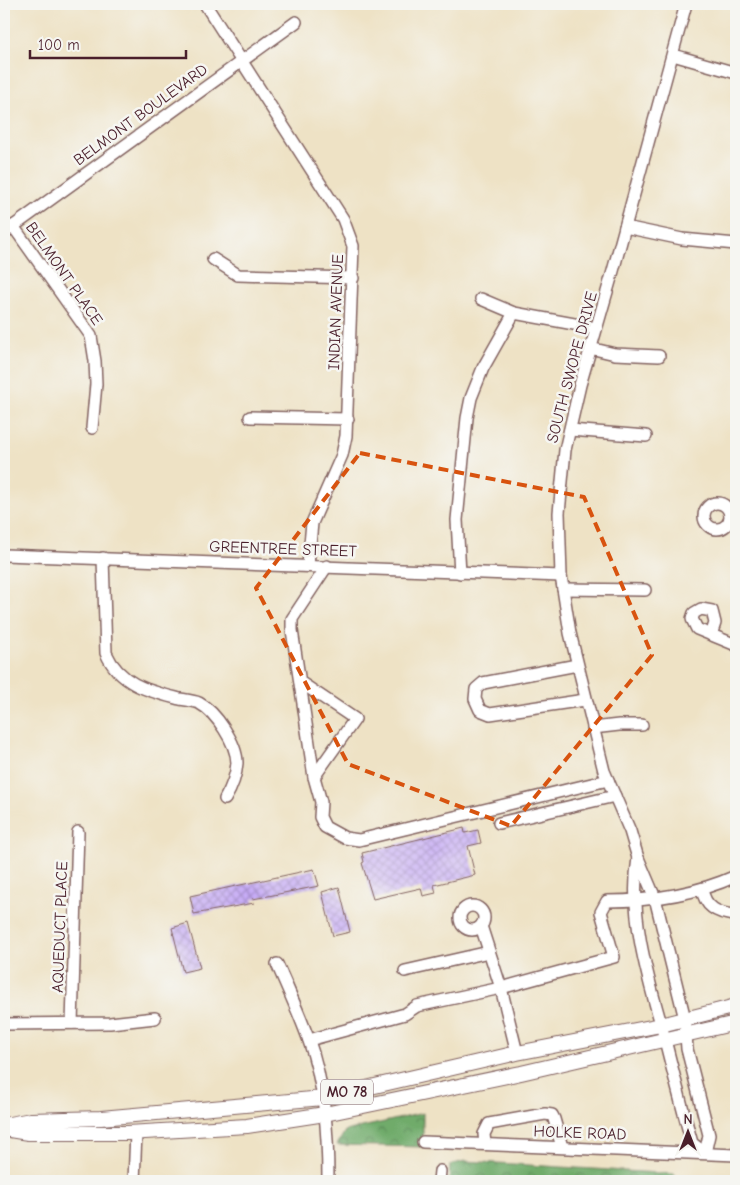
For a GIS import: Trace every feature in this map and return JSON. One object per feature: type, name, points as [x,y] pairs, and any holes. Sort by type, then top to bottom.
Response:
[{"type":"main road","name":"MO 78","points":[[4,1127],[31,1120],[121,1116],[323,1098],[517,1053],[661,1025],[736,1006]]},
{"type":"main road","name":"MO 78","points":[[4,1127],[28,1133],[136,1132],[247,1126],[325,1114],[686,1036],[736,1023]]},
{"type":"street","name":"INDIAN AVENUE","points":[[205,4],[343,219],[353,246],[348,419],[342,455],[312,523],[308,565]]},
{"type":"street","name":"SOUTH SWOPE DRIVE","points":[[638,858],[635,876],[635,901],[644,958],[692,1143],[705,1153],[709,1135],[687,1049],[685,1019],[655,898],[638,858],[630,831],[608,780],[577,665],[561,576],[559,513],[570,430],[590,348],[626,227],[686,4]]},
{"type":"street","name":"BELMONT BOULEVARD","points":[[8,230],[296,22]]},
{"type":"street","points":[[673,55],[736,73]]},
{"type":"street","points":[[626,227],[682,239],[736,244]]},
{"type":"street","name":"BELMONT PLACE","points":[[8,230],[91,336],[96,384],[92,428]]},
{"type":"street","points":[[213,260],[238,274],[353,278]]},
{"type":"street","points":[[481,299],[514,313],[596,328]]},
{"type":"street","points":[[460,573],[457,520],[467,418],[471,398],[483,368],[514,313]]},
{"type":"street","points":[[590,348],[615,354],[659,356]]},
{"type":"street","points":[[250,417],[348,419]]},
{"type":"street","points":[[570,430],[646,436]]},
{"type":"street","name":"GREENTREE STREET","points":[[4,555],[561,576]]},
{"type":"street","points":[[102,558],[106,653],[110,662],[119,674],[131,684],[145,690],[199,704],[218,720],[230,738],[237,761],[234,781],[226,799]]},
{"type":"street","points":[[328,566],[292,619],[314,777],[321,802],[320,817],[326,827],[345,838],[359,840],[608,780]]},
{"type":"street","points":[[563,589],[645,590]]},
{"type":"street","points":[[711,635],[736,645]]},
{"type":"street","points":[[577,665],[483,683],[476,689],[475,699],[480,710],[490,714],[585,700]]},
{"type":"street","points":[[300,682],[355,719],[314,777]]},
{"type":"street","points":[[593,728],[642,725]]},
{"type":"street","points":[[499,823],[615,796]]},
{"type":"street","name":"AQUEDUCT PLACE","points":[[72,1023],[78,832]]},
{"type":"street","points":[[309,1040],[405,1014],[417,1006],[502,988],[614,957],[601,912],[607,901],[635,901],[702,889],[736,876]]},
{"type":"street","points":[[702,889],[704,897],[711,908],[724,914],[736,915]]},
{"type":"street","points":[[481,926],[502,988],[517,1053]]},
{"type":"street","points":[[405,971],[490,952]]},
{"type":"street","points":[[278,964],[309,1040],[323,1098],[328,1181]]},
{"type":"street","points":[[4,1024],[110,1023],[155,1018]]},
{"type":"street","points":[[485,1144],[484,1134],[489,1124],[545,1114],[552,1115],[554,1118],[562,1147]]},
{"type":"street","points":[[134,1181],[136,1132]]},
{"type":"street","name":"HOLKE ROAD","points":[[423,1142],[736,1155]]},
{"type":"highlighted area","points":[[360,453],[584,497],[652,655],[511,826],[348,764],[256,588]]},
{"type":"green space","points":[[423,1113],[423,1147],[337,1145],[345,1131]]},
{"type":"green space","points":[[465,1161],[674,1174],[683,1181],[449,1181],[450,1165]]},
{"type":"building","points":[[464,828],[465,833],[478,830],[481,843],[468,846],[475,875],[434,885],[436,893],[423,896],[421,888],[373,899],[362,863],[364,862],[362,853]]},
{"type":"building","points":[[314,869],[319,886],[253,899],[254,903],[194,914],[190,896]]},
{"type":"building","points":[[339,887],[350,932],[333,936],[322,892]]},
{"type":"building","points":[[188,923],[200,968],[183,972],[172,928]]}]
